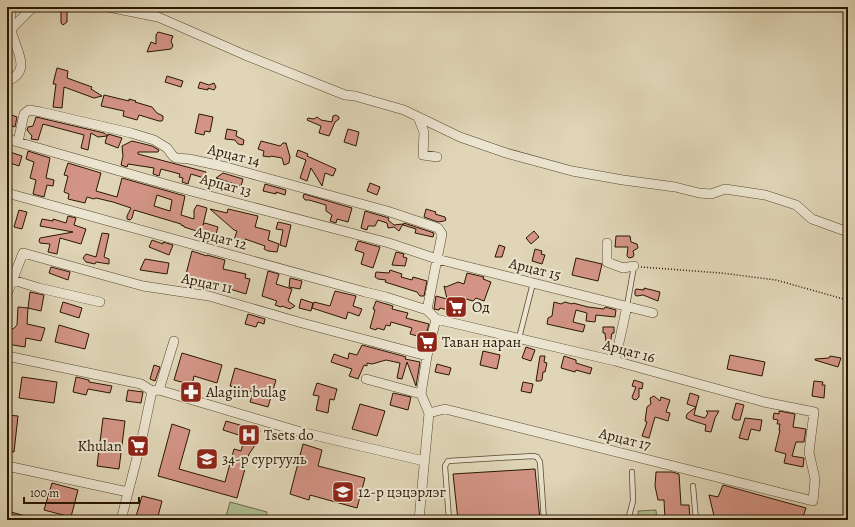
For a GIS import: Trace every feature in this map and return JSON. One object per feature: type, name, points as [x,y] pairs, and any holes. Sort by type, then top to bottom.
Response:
[{"type":"street","points":[[7,81],[19,73],[22,64],[11,29],[10,7]]},
{"type":"street","points":[[11,29],[33,7]]},
{"type":"street","points":[[108,7],[158,17],[245,55],[345,95],[354,96],[404,110],[460,137],[506,153],[572,171],[675,187],[699,193],[711,194],[725,189],[764,195],[796,205],[812,219],[848,232]]},
{"type":"street","name":"Арцат 14","points":[[18,142],[24,114],[29,110],[131,133],[154,140],[167,148],[176,158],[189,159],[226,167],[387,211],[431,225],[438,228],[442,234],[437,258]]},
{"type":"street","points":[[418,117],[424,132],[423,155],[437,157]]},
{"type":"street","name":"Арцат 13","points":[[7,139],[172,186],[389,243],[437,258]]},
{"type":"street","name":"Арцат 12","points":[[7,194],[386,297],[427,310]]},
{"type":"street","points":[[607,243],[607,262],[623,268],[634,266]]},
{"type":"street","name":"Арцат 11","points":[[7,294],[23,253],[143,286],[209,296],[302,323],[427,356]]},
{"type":"street","points":[[419,520],[429,413],[421,394],[427,356],[436,319],[427,310],[437,258]]},
{"type":"street","name":"Арцат 15","points":[[437,258],[627,306],[653,314]]},
{"type":"street","points":[[13,280],[100,302]]},
{"type":"street","points":[[615,361],[627,306]]},
{"type":"street","name":"Арцат 16","points":[[436,319],[615,361],[764,402],[814,412],[809,452],[814,479],[814,500]]},
{"type":"street","points":[[121,520],[142,438],[156,391],[174,341]]},
{"type":"street","points":[[7,356],[142,384],[156,391],[301,432],[424,461]]},
{"type":"street","points":[[366,379],[421,394]]},
{"type":"street","name":"Арцат 17","points":[[429,413],[445,409],[814,500]]},
{"type":"street","points":[[7,466],[128,492]]},
{"type":"lane","points":[[627,306],[634,266]]},
{"type":"lane","points":[[519,338],[532,283]]},
{"type":"lane","points":[[449,520],[446,466],[448,461],[533,456],[537,457],[540,462],[544,520]]},
{"type":"lane","points":[[628,520],[633,501],[632,472]]},
{"type":"lane","points":[[693,486],[696,520]]},
{"type":"path","points":[[634,266],[721,273],[776,280],[847,300]]},
{"type":"green space","points":[[230,502],[267,512],[265,520],[225,520]]},
{"type":"green space","points":[[656,510],[657,520],[639,520],[638,511]]},
{"type":"building","points":[[61,9],[67,9],[67,22],[63,25],[61,23]]},
{"type":"building","points":[[158,32],[173,36],[171,41],[173,46],[171,49],[147,52],[151,42],[156,44],[156,35]]},
{"type":"building","points":[[57,68],[68,71],[67,78],[92,87],[91,89],[102,96],[94,98],[64,87],[62,108],[53,107],[56,84],[53,84]]},
{"type":"building","points":[[167,76],[183,81],[181,87],[165,82]]},
{"type":"building","points":[[200,82],[209,85],[214,83],[216,87],[214,90],[208,88],[208,90],[198,88]]},
{"type":"building","points":[[104,95],[129,101],[129,99],[152,107],[157,113],[163,116],[163,119],[162,121],[159,121],[139,115],[137,120],[123,116],[124,111],[101,106]]},
{"type":"building","points":[[9,114],[17,117],[15,127],[7,124]]},
{"type":"building","points":[[199,114],[213,117],[210,132],[205,131],[204,135],[195,133]]},
{"type":"building","points":[[336,115],[339,119],[335,122],[329,136],[319,133],[321,126],[307,120],[308,118],[314,119],[317,117],[321,120],[332,122],[333,116]]},
{"type":"building","points":[[36,117],[104,133],[108,136],[108,134],[122,138],[118,148],[105,143],[107,136],[98,137],[91,133],[88,150],[81,148],[84,135],[43,124],[38,140],[31,139],[32,136],[27,130],[28,127],[33,126]]},
{"type":"building","points":[[227,129],[237,131],[236,136],[244,140],[243,145],[238,144],[235,140],[225,139]]},
{"type":"building","points":[[348,129],[359,132],[356,146],[344,142]]},
{"type":"building","points":[[132,141],[152,146],[159,150],[158,152],[138,152],[138,154],[206,172],[204,178],[191,174],[188,184],[182,182],[183,178],[179,177],[180,174],[161,169],[159,176],[153,174],[154,168],[128,164],[127,167],[121,165],[123,156],[122,146]]},
{"type":"building","points":[[261,141],[280,146],[283,143],[286,143],[290,157],[289,163],[284,165],[282,158],[263,156],[264,151],[258,149]]},
{"type":"building","points":[[298,150],[308,154],[307,156],[336,169],[333,176],[325,173],[322,186],[311,168],[307,181],[300,178],[306,160],[296,156]]},
{"type":"building","points":[[7,151],[22,156],[19,166],[7,162]]},
{"type":"building","points":[[28,151],[50,158],[46,178],[54,180],[53,186],[47,185],[44,197],[33,194],[36,180],[30,178],[34,162],[26,159]]},
{"type":"building","points":[[68,163],[101,173],[96,191],[117,197],[122,178],[185,196],[181,215],[194,219],[194,210],[197,205],[207,208],[203,225],[205,223],[218,227],[215,238],[210,236],[208,242],[203,241],[203,233],[184,227],[181,224],[134,210],[132,218],[130,220],[127,219],[131,208],[113,202],[87,197],[85,203],[68,199],[69,194],[64,192],[68,176],[64,175]],"holes":[[[157,195],[172,200],[170,211],[154,206]]]},
{"type":"building","points":[[223,173],[243,179],[241,186],[216,178]]},
{"type":"building","points":[[370,183],[380,187],[377,195],[367,191]]},
{"type":"building","points":[[265,184],[286,190],[285,195],[276,192],[276,194],[263,191]]},
{"type":"building","points":[[304,194],[352,208],[348,222],[337,219],[336,223],[330,221],[332,215],[326,211],[326,205],[305,200],[303,197]]},
{"type":"building","points":[[210,209],[227,213],[228,209],[258,216],[255,227],[270,231],[268,240],[279,244],[277,252],[268,251],[264,249],[265,246],[245,239],[244,243],[234,240],[237,231]]},
{"type":"building","points":[[426,209],[436,212],[435,214],[445,217],[446,220],[438,222],[424,217]]},
{"type":"building","points":[[19,210],[27,212],[22,229],[14,227]]},
{"type":"building","points":[[365,211],[389,218],[388,220],[394,225],[403,224],[399,231],[394,227],[388,228],[387,223],[378,220],[375,226],[368,226],[367,230],[361,228]]},
{"type":"building","points":[[68,216],[76,218],[74,225],[86,229],[81,244],[60,238],[57,254],[48,252],[50,244],[40,243],[40,238],[73,232],[40,226],[42,219],[53,221],[53,219],[66,223]]},
{"type":"building","points":[[278,222],[291,225],[286,247],[280,245],[283,230],[276,229]]},
{"type":"building","points":[[404,223],[434,233],[433,237],[415,233],[416,229],[403,225]]},
{"type":"building","points":[[534,231],[539,237],[531,244],[526,238]]},
{"type":"building","points":[[102,233],[109,234],[104,257],[109,259],[109,264],[96,262],[95,264],[86,262],[83,258],[86,254],[96,257]]},
{"type":"building","points":[[616,236],[630,236],[631,242],[637,244],[638,248],[633,251],[633,257],[629,258],[627,256],[628,247],[615,247]]},
{"type":"building","points":[[152,240],[163,244],[163,242],[173,245],[169,255],[149,247]]},
{"type":"building","points":[[358,241],[380,247],[373,268],[361,264],[364,253],[355,250]]},
{"type":"building","points":[[499,245],[505,247],[502,257],[495,257]]},
{"type":"building","points":[[535,249],[542,251],[541,254],[545,255],[542,264],[532,261]]},
{"type":"building","points":[[192,251],[225,260],[223,269],[246,274],[245,278],[250,279],[246,294],[230,289],[231,286],[216,283],[215,286],[198,280],[185,278]]},
{"type":"building","points":[[396,252],[404,254],[403,257],[407,258],[405,266],[392,265]]},
{"type":"building","points":[[576,258],[602,264],[598,281],[572,275]]},
{"type":"building","points":[[145,259],[169,263],[167,274],[140,270]]},
{"type":"building","points":[[51,267],[70,272],[68,280],[49,273]]},
{"type":"building","points":[[390,270],[402,274],[401,277],[412,280],[413,277],[427,281],[424,296],[420,296],[417,292],[385,282],[386,280],[375,277],[376,272],[389,273]]},
{"type":"building","points":[[268,271],[279,274],[276,284],[292,289],[288,301],[295,306],[290,309],[281,307],[275,305],[277,301],[262,296]]},
{"type":"building","points":[[467,273],[484,277],[483,279],[491,282],[484,301],[476,298],[473,301],[466,299],[462,314],[440,308],[439,310],[434,309],[436,296],[447,299],[444,286],[446,287],[458,282],[464,284]]},
{"type":"building","points":[[290,278],[302,281],[300,289],[289,287]]},
{"type":"building","points":[[644,288],[660,292],[658,301],[643,295],[635,295],[636,289],[644,290]]},
{"type":"building","points":[[335,291],[356,296],[353,306],[362,309],[359,316],[348,312],[346,319],[312,308],[314,302],[330,306]]},
{"type":"building","points":[[30,292],[44,295],[41,311],[28,308]]},
{"type":"building","points":[[301,299],[313,303],[311,311],[299,308]]},
{"type":"building","points":[[376,301],[393,306],[392,309],[408,313],[406,318],[429,324],[425,338],[410,334],[412,328],[391,322],[390,326],[386,325],[384,330],[370,328]]},
{"type":"building","points":[[63,302],[82,308],[79,318],[60,312]]},
{"type":"building","points":[[554,302],[561,304],[565,302],[573,303],[604,309],[605,307],[616,310],[615,317],[596,315],[595,322],[586,321],[587,313],[576,310],[573,322],[585,325],[583,332],[547,324],[548,318],[552,316]]},
{"type":"building","points":[[18,307],[28,308],[27,324],[45,328],[41,341],[26,338],[25,347],[7,344],[7,328],[13,329],[17,325]]},
{"type":"building","points":[[248,314],[265,319],[264,324],[258,322],[256,327],[245,324]]},
{"type":"building","points":[[59,325],[89,334],[85,349],[55,342]]},
{"type":"building","points":[[603,327],[614,327],[614,333],[612,333],[609,350],[607,350]]},
{"type":"building","points":[[362,345],[406,357],[405,359],[420,362],[416,386],[407,362],[402,379],[397,378],[400,363],[386,360],[372,364],[367,363],[367,366],[364,365],[358,379],[349,376],[352,369],[331,362],[334,354],[348,359],[349,353],[357,355]]},
{"type":"building","points":[[526,347],[535,350],[531,361],[522,358]]},
{"type":"building","points":[[483,351],[500,355],[497,369],[480,365]]},
{"type":"building","points":[[182,353],[222,365],[217,383],[194,376],[192,385],[174,380]]},
{"type":"building","points":[[730,355],[765,362],[762,376],[727,369]]},
{"type":"building","points":[[540,356],[545,356],[544,362],[547,363],[545,372],[543,372],[542,380],[536,381]]},
{"type":"building","points":[[564,356],[576,360],[576,363],[592,368],[590,374],[561,368]]},
{"type":"building","points":[[830,356],[841,358],[838,367],[815,360],[829,358]]},
{"type":"building","points":[[437,364],[451,368],[449,375],[435,372]]},
{"type":"building","points":[[154,365],[160,367],[155,381],[150,379]]},
{"type":"building","points":[[235,368],[276,380],[268,407],[250,402],[253,392],[230,386]]},
{"type":"building","points":[[22,377],[57,382],[54,403],[19,398]]},
{"type":"building","points":[[76,377],[89,380],[89,382],[112,386],[110,393],[88,389],[86,395],[73,392]]},
{"type":"building","points":[[634,380],[643,383],[642,389],[639,388],[639,397],[636,400],[632,397],[636,387],[632,386]]},
{"type":"building","points":[[814,381],[823,382],[822,385],[825,385],[824,398],[812,396]]},
{"type":"building","points":[[523,382],[533,384],[531,393],[521,391]]},
{"type":"building","points":[[317,383],[337,389],[334,400],[330,399],[328,413],[316,410],[319,396],[313,395]]},
{"type":"building","points":[[128,390],[143,392],[141,403],[126,401]]},
{"type":"building","points":[[393,393],[411,397],[408,410],[390,405]]},
{"type":"building","points":[[690,393],[699,396],[696,407],[687,404]]},
{"type":"building","points":[[654,396],[660,401],[661,397],[670,400],[666,412],[670,413],[668,421],[655,417],[649,438],[642,436],[647,422],[645,421],[647,407],[651,404],[650,398]]},
{"type":"building","points":[[736,403],[744,405],[740,420],[735,420],[732,418]]},
{"type":"building","points":[[360,404],[385,411],[377,436],[352,429]]},
{"type":"building","points":[[696,407],[694,415],[705,418],[708,413],[706,411],[719,411],[715,418],[711,432],[705,431],[706,425],[686,418],[687,414]]},
{"type":"building","points":[[779,411],[795,414],[793,427],[806,429],[804,442],[796,442],[792,456],[804,458],[803,467],[784,463],[786,454],[775,451],[780,424],[777,424],[778,420],[773,419],[774,413],[779,414]]},
{"type":"building","points":[[7,415],[18,416],[14,452],[7,451]]},
{"type":"building","points":[[103,418],[125,421],[119,469],[97,466]]},
{"type":"building","points":[[745,418],[762,420],[760,431],[751,429],[748,440],[739,438]]},
{"type":"building","name":"34-р сургууль","points":[[226,421],[260,431],[258,441],[249,454],[237,498],[158,476],[172,424],[190,430],[179,469],[225,482],[234,449],[241,451],[245,437],[223,430]]},
{"type":"building","points":[[303,444],[322,450],[318,466],[365,478],[357,508],[310,495],[309,500],[290,494]]},
{"type":"building","points":[[535,469],[540,520],[458,520],[453,474]]},
{"type":"building","points":[[656,472],[672,472],[679,474],[681,505],[689,505],[690,520],[665,520],[664,500],[658,500],[655,486]]},
{"type":"building","points":[[52,483],[78,490],[71,517],[44,510]]},
{"type":"building","points":[[723,485],[806,508],[802,520],[715,520],[709,495],[718,497]]},
{"type":"building","points":[[142,496],[162,501],[157,520],[135,520]]},
{"type":"building","points":[[7,511],[33,518],[32,520],[7,520]]},
{"type":"place","name":"Од","points":[[456,307]]},
{"type":"place","name":"Таван наран","points":[[427,342]]},
{"type":"place","name":"Alagiin bulag","points":[[191,392]]},
{"type":"place","name":"Tsets do","points":[[249,435]]},
{"type":"place","name":"Khulan","points":[[138,446]]},
{"type":"place","name":"34-р сургууль","points":[[207,459]]},
{"type":"place","name":"12-р цэцэрлэг","points":[[343,492]]}]
